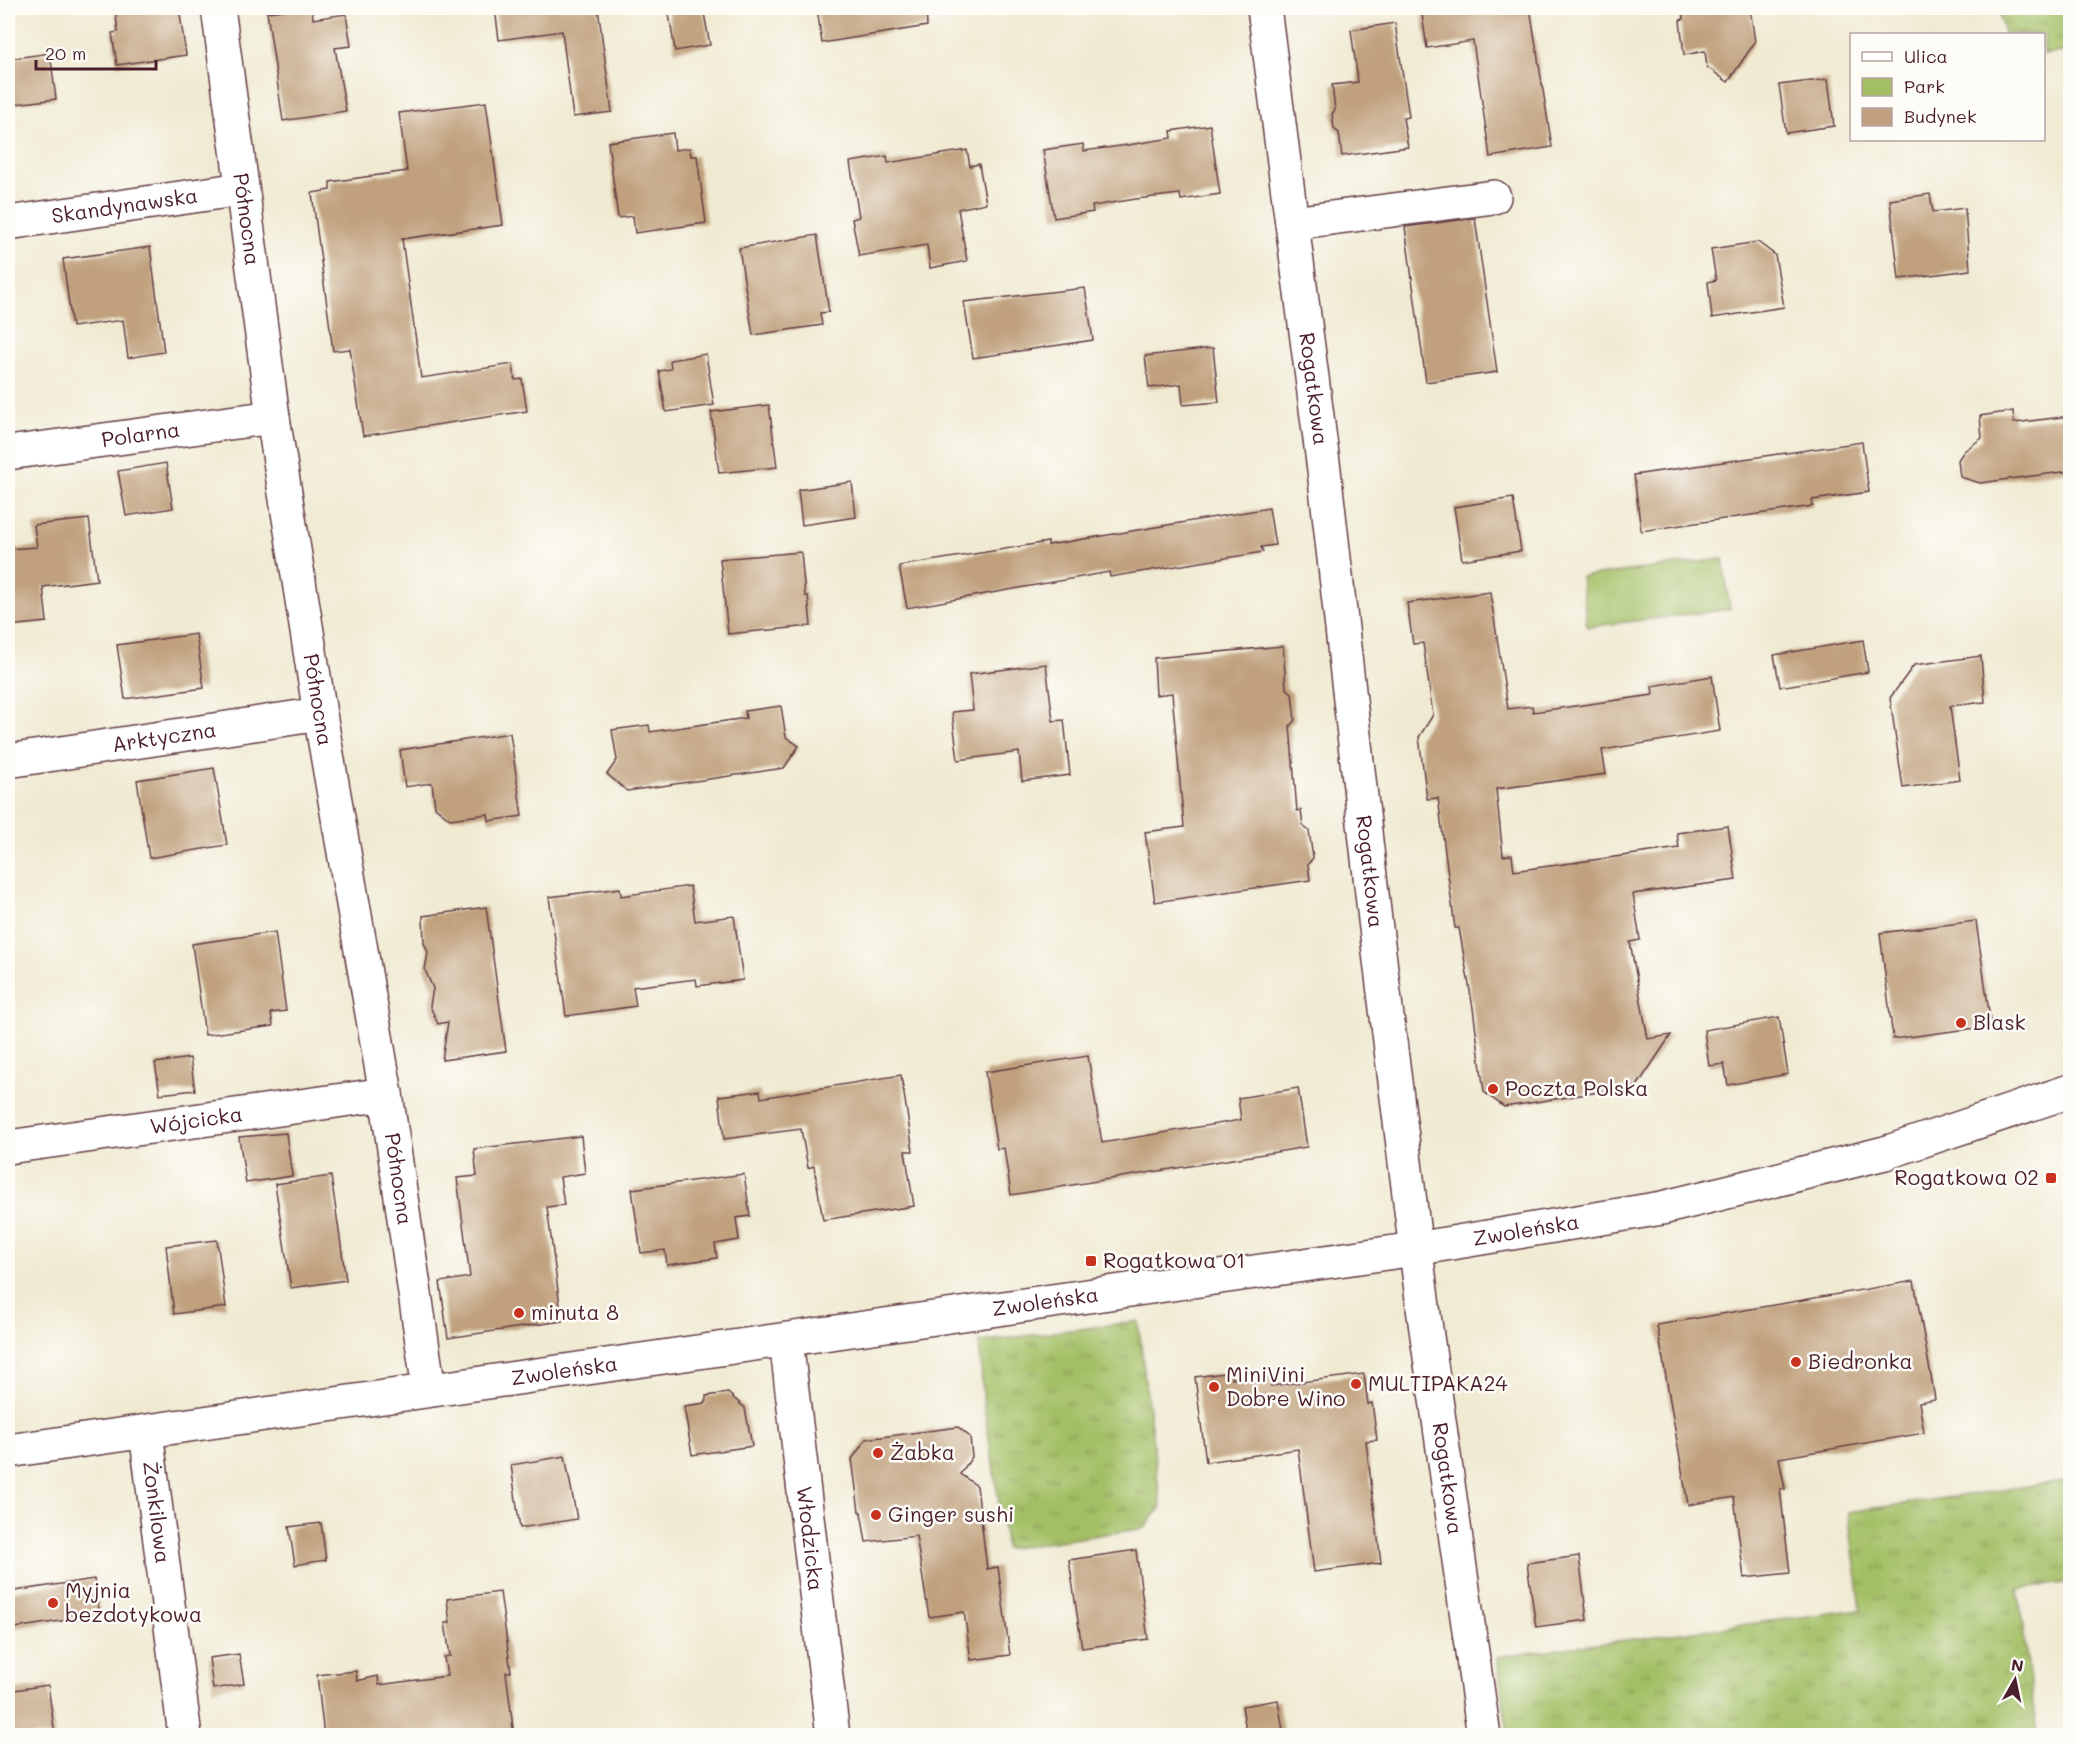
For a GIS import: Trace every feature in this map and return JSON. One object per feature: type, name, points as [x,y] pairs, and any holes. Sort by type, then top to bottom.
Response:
[{"type":"street","name":"Północna","points":[[218,8],[273,417],[320,714],[386,1094],[429,1390]]},
{"type":"street","name":"Rogatkowa","points":[[1264,8],[1325,478],[1415,1249],[1484,1736]]},
{"type":"street","name":"Skandynawska","points":[[8,223],[242,189]]},
{"type":"street","points":[[1292,223],[1494,196]]},
{"type":"street","name":"Polarna","points":[[8,453],[273,417]]},
{"type":"street","name":"Arktyczna","points":[[8,761],[320,714]]},
{"type":"street","name":"Zwoleńska","points":[[8,1451],[1415,1249],[1694,1201],[1885,1153],[2070,1091]]},
{"type":"street","name":"Wójcicka","points":[[8,1147],[386,1094]]},
{"type":"street","name":"Włodzicka","points":[[786,1340],[833,1736]]},
{"type":"street","name":"Żonkilowa","points":[[146,1432],[185,1736]]},
{"type":"green space","points":[[1998,8],[2070,8],[2070,51],[2045,55],[2045,33],[2004,33]]},
{"type":"green space","points":[[1723,559],[1730,609],[1587,627],[1581,577]]},
{"type":"green space","points":[[1138,1321],[1161,1507],[1145,1528],[1006,1549],[984,1407],[979,1342]]},
{"type":"green space","points":[[2070,1480],[2070,1582],[2018,1589],[2037,1735],[1508,1735],[1497,1657],[1861,1609],[1848,1512]]},
{"type":"building","points":[[115,8],[179,8],[186,55],[117,65],[112,33],[118,32]]},
{"type":"building","points":[[312,8],[313,19],[346,14],[351,46],[335,48],[346,111],[283,121],[267,12]]},
{"type":"building","points":[[495,8],[598,8],[612,112],[573,117],[562,31],[499,40]]},
{"type":"building","points":[[668,8],[703,8],[710,45],[675,51]]},
{"type":"building","points":[[817,8],[926,8],[927,26],[822,43]]},
{"type":"building","points":[[1421,8],[1530,8],[1552,147],[1490,157],[1473,41],[1427,48]]},
{"type":"building","points":[[1682,8],[1750,8],[1755,42],[1728,82],[1707,67],[1705,51],[1684,55],[1680,20],[1684,19]]},
{"type":"building","points":[[1395,23],[1409,117],[1403,118],[1408,147],[1342,156],[1339,133],[1334,129],[1332,114],[1335,110],[1332,85],[1358,82],[1351,30]]},
{"type":"building","points":[[50,53],[56,99],[8,105],[8,59]]},
{"type":"building","points":[[1828,79],[1834,126],[1786,133],[1779,85]]},
{"type":"building","points":[[486,102],[503,225],[402,239],[421,378],[513,364],[515,380],[522,379],[527,411],[363,436],[350,349],[333,351],[312,193],[330,190],[330,182],[407,171],[399,113]]},
{"type":"building","points":[[1210,125],[1220,194],[1181,200],[1180,194],[1136,199],[1092,206],[1093,212],[1054,218],[1043,150],[1083,144],[1084,151],[1128,145],[1172,138],[1171,131]]},
{"type":"building","points":[[673,133],[675,150],[690,148],[691,156],[697,156],[706,223],[635,233],[633,216],[618,218],[608,142]]},
{"type":"building","points":[[967,150],[970,166],[979,164],[986,203],[958,209],[967,261],[930,268],[927,245],[859,256],[852,219],[859,217],[850,162],[887,156],[888,163]]},
{"type":"building","points":[[1930,194],[1933,212],[1965,208],[1970,270],[1899,279],[1890,200]]},
{"type":"building","points":[[1475,218],[1497,372],[1426,382],[1405,227]]},
{"type":"building","points":[[817,235],[829,312],[820,313],[822,325],[753,335],[739,248]]},
{"type":"building","points":[[1758,242],[1775,255],[1784,307],[1712,318],[1708,282],[1716,280],[1711,249]]},
{"type":"building","points":[[150,247],[164,352],[128,358],[123,320],[72,327],[63,259]]},
{"type":"building","points":[[1085,288],[1093,340],[973,358],[964,302]]},
{"type":"building","points":[[1213,348],[1219,402],[1183,405],[1181,384],[1149,388],[1145,356]]},
{"type":"building","points":[[706,354],[714,405],[666,412],[659,371],[671,369],[670,360]]},
{"type":"building","points":[[769,405],[777,467],[719,473],[711,412]]},
{"type":"building","points":[[2013,411],[2014,423],[2070,416],[2070,471],[1980,483],[1960,477],[1958,460],[1964,451],[1982,438],[1980,416]]},
{"type":"building","points":[[1862,442],[1869,492],[1812,500],[1813,506],[1641,531],[1634,475]]},
{"type":"building","points":[[166,463],[173,508],[126,516],[118,471]]},
{"type":"building","points":[[852,482],[856,517],[802,525],[798,490]]},
{"type":"building","points":[[1513,498],[1521,551],[1462,560],[1454,507]]},
{"type":"building","points":[[1269,508],[1275,545],[1261,547],[1263,552],[1110,577],[1109,572],[907,608],[899,566],[1048,542],[1048,545]]},
{"type":"building","points":[[89,519],[97,580],[43,587],[47,622],[8,626],[8,549],[37,547],[34,525]]},
{"type":"building","points":[[801,552],[805,596],[808,596],[811,626],[728,634],[720,559]]},
{"type":"building","points":[[1490,592],[1508,709],[1532,706],[1533,712],[1653,695],[1652,686],[1712,676],[1720,731],[1602,750],[1606,774],[1496,789],[1503,856],[1512,855],[1514,871],[1679,848],[1677,833],[1728,826],[1736,880],[1633,894],[1640,940],[1630,942],[1648,1039],[1671,1035],[1637,1086],[1504,1107],[1484,1092],[1459,928],[1455,928],[1438,798],[1427,799],[1419,737],[1433,715],[1423,643],[1413,644],[1407,603]]},
{"type":"building","points":[[196,634],[204,688],[125,699],[117,645]]},
{"type":"building","points":[[1863,640],[1868,672],[1780,687],[1774,655]]},
{"type":"building","points":[[1283,646],[1286,688],[1292,693],[1295,720],[1290,726],[1297,811],[1301,810],[1303,826],[1309,831],[1313,858],[1308,864],[1310,880],[1155,902],[1145,832],[1184,827],[1172,693],[1156,695],[1154,658]]},
{"type":"building","points":[[1981,656],[1985,702],[1950,706],[1960,780],[1903,788],[1890,698],[1914,665]]},
{"type":"building","points":[[1046,664],[1053,721],[1064,720],[1070,775],[1022,781],[1019,752],[958,760],[952,712],[973,710],[969,674]]},
{"type":"building","points":[[781,706],[786,737],[799,746],[784,768],[627,791],[607,774],[617,760],[612,730],[649,725],[650,732],[746,718],[745,711]]},
{"type":"building","points":[[510,733],[522,816],[489,821],[488,814],[450,819],[435,807],[432,783],[405,787],[400,750]]},
{"type":"building","points":[[214,768],[227,845],[149,858],[137,780]]},
{"type":"building","points":[[690,886],[695,921],[734,916],[743,980],[697,986],[696,979],[633,987],[636,1006],[566,1016],[549,897],[620,888],[621,896]]},
{"type":"building","points":[[486,907],[506,1051],[442,1060],[448,1022],[438,1024],[430,1006],[433,988],[425,970],[428,952],[424,943],[423,916]]},
{"type":"building","points":[[1976,921],[1991,1026],[1893,1039],[1880,933]]},
{"type":"building","points":[[275,932],[286,1011],[271,1013],[273,1026],[205,1035],[192,944]]},
{"type":"building","points":[[1779,1017],[1788,1074],[1728,1085],[1724,1064],[1709,1066],[1704,1030]]},
{"type":"building","points":[[1088,1056],[1102,1143],[1241,1120],[1238,1098],[1298,1088],[1307,1147],[1011,1195],[1004,1148],[997,1149],[985,1072]]},
{"type":"building","points":[[190,1058],[195,1090],[160,1094],[155,1063]]},
{"type":"building","points":[[901,1075],[913,1151],[905,1151],[914,1206],[823,1220],[814,1166],[808,1168],[801,1129],[724,1139],[719,1096],[760,1091],[761,1098]]},
{"type":"building","points":[[286,1133],[292,1176],[246,1183],[239,1137]]},
{"type":"building","points":[[581,1136],[585,1173],[560,1177],[564,1205],[547,1207],[562,1321],[448,1338],[440,1282],[470,1277],[457,1178],[477,1176],[474,1149]]},
{"type":"building","points":[[744,1174],[750,1216],[736,1218],[739,1240],[715,1244],[717,1258],[667,1265],[665,1250],[641,1253],[632,1189]]},
{"type":"building","points":[[331,1176],[346,1280],[291,1288],[275,1184]]},
{"type":"building","points":[[217,1240],[226,1307],[174,1314],[166,1246]]},
{"type":"building","name":"Biedronka","points":[[1914,1281],[1935,1399],[1919,1402],[1924,1433],[1779,1458],[1785,1489],[1780,1489],[1790,1573],[1744,1578],[1734,1497],[1688,1505],[1657,1325]]},
{"type":"building","points":[[1231,1372],[1232,1379],[1269,1374],[1271,1386],[1364,1374],[1368,1404],[1372,1403],[1377,1440],[1366,1441],[1381,1563],[1314,1572],[1298,1449],[1206,1462],[1195,1377]]},
{"type":"building","points":[[728,1393],[745,1408],[752,1446],[692,1455],[684,1406],[706,1403],[706,1396]]},
{"type":"building","points":[[958,1427],[970,1437],[972,1457],[960,1474],[977,1486],[987,1569],[998,1567],[1010,1655],[971,1660],[964,1612],[929,1617],[916,1536],[866,1542],[852,1459],[866,1439]]},
{"type":"building","points":[[565,1456],[577,1519],[520,1528],[511,1465]]},
{"type":"building","points":[[321,1523],[326,1560],[295,1565],[289,1527]]},
{"type":"building","points":[[1136,1550],[1148,1639],[1082,1648],[1069,1560]]},
{"type":"building","points":[[1579,1556],[1587,1620],[1536,1627],[1527,1563]]},
{"type":"building","name":"Myjnia bezdotykowa","points":[[94,1579],[100,1615],[8,1629],[8,1592]]},
{"type":"building","points":[[500,1592],[511,1672],[506,1672],[514,1736],[324,1736],[317,1675],[356,1671],[357,1681],[378,1676],[379,1685],[447,1676],[444,1657],[450,1656],[445,1623],[450,1623],[447,1599]]},
{"type":"building","points":[[239,1654],[244,1684],[213,1689],[209,1658]]},
{"type":"building","points":[[48,1685],[55,1736],[8,1736],[8,1691]]},
{"type":"building","points":[[1278,1700],[1284,1736],[1247,1736],[1242,1706]]},
{"type":"place","name":"Blask","points":[[1961,1023]]},
{"type":"place","name":"Poczta Polska","points":[[1493,1089]]},
{"type":"place","name":"Rogatkowa 02","points":[[2051,1178]]},
{"type":"place","name":"Rogatkowa 01","points":[[1091,1261]]},
{"type":"place","name":"minuta 8","points":[[519,1313]]},
{"type":"place","name":"Biedronka","points":[[1796,1362]]},
{"type":"place","name":"MULTIPAKA24","points":[[1356,1384]]},
{"type":"place","name":"MiniVini Dobre Wino","points":[[1214,1387]]},
{"type":"place","name":"Żabka","points":[[878,1453]]},
{"type":"place","name":"Ginger sushi","points":[[876,1515]]},
{"type":"place","name":"Myjnia bezdotykowa","points":[[53,1603]]}]
